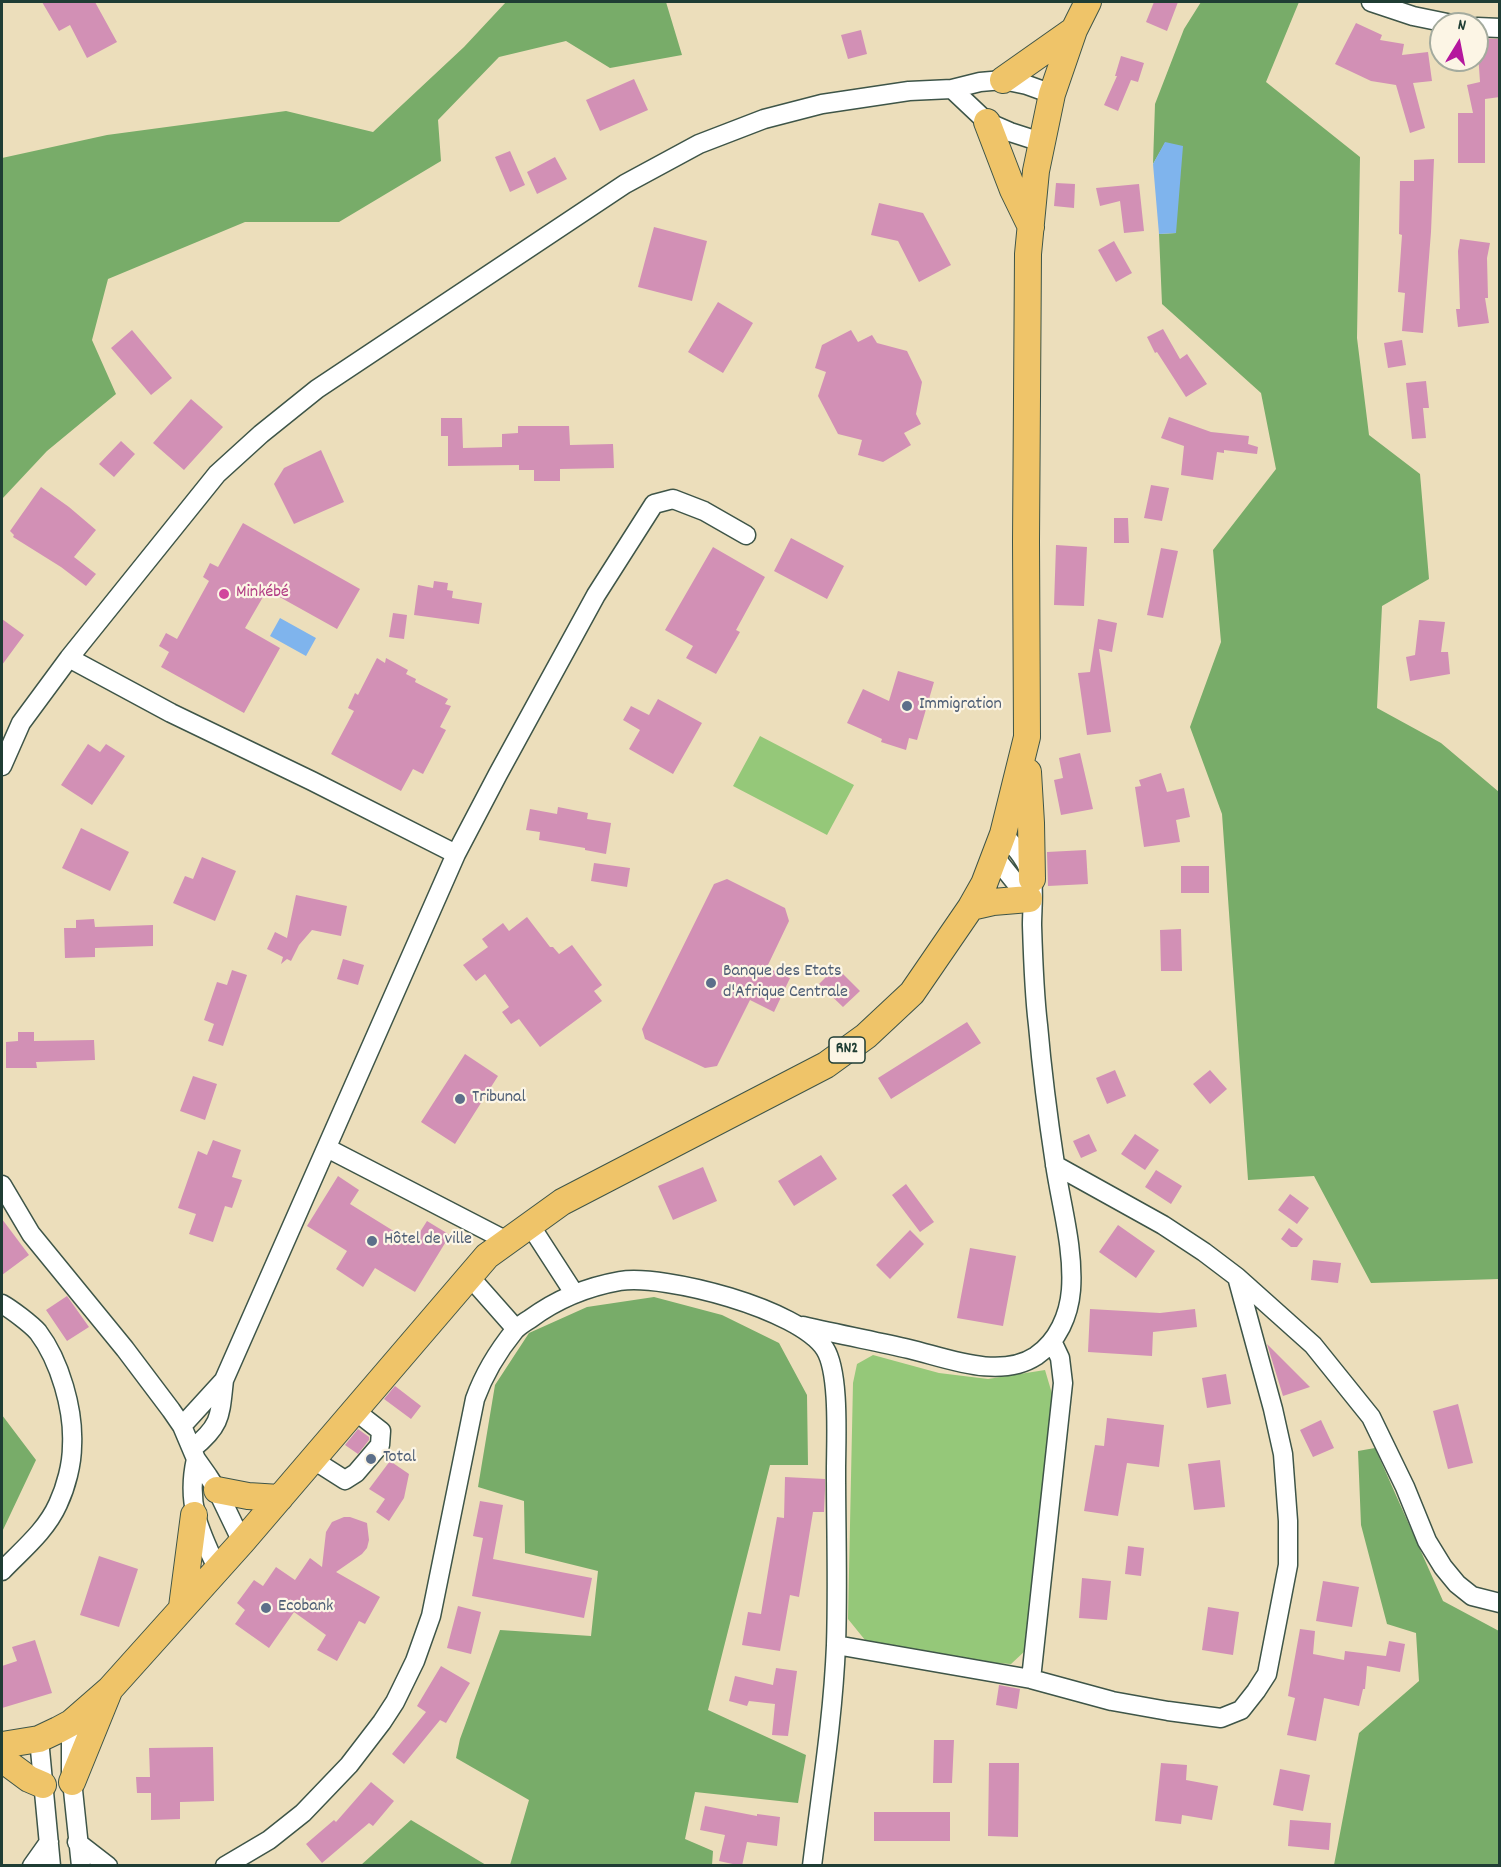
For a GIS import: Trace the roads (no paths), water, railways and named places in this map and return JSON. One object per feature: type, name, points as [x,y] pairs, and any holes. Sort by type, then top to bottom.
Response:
[{"type":"highway","name":"RN2","points":[[2,1745],[39,1739],[71,1723],[110,1689],[242,1542],[488,1256],[562,1202],[826,1065],[866,1036],[912,993],[971,907],[984,884],[999,845],[1027,737],[1028,254],[1041,142],[1052,94],[1074,30],[1088,2]]},
{"type":"highway","points":[[1003,80],[1074,30]]},
{"type":"highway","points":[[987,122],[1031,228]]},
{"type":"highway","points":[[971,907],[1031,894],[1027,737]]},
{"type":"highway","points":[[217,1490],[248,1496],[280,1498]]},
{"type":"highway","points":[[182,1607],[194,1515]]},
{"type":"highway","points":[[72,1782],[110,1689]]},
{"type":"highway","points":[[2,1759],[29,1779],[43,1785]]},
{"type":"street","points":[[1371,2],[1429,19]]},
{"type":"street","points":[[2,766],[21,723],[69,658],[218,474],[261,434],[316,389],[625,184],[699,144],[764,119],[822,104],[909,91],[952,89],[980,82],[1003,80],[1052,94]]},
{"type":"street","points":[[952,89],[987,122],[1041,142]]},
{"type":"street","points":[[218,1568],[194,1515],[192,1482],[194,1454],[215,1428],[220,1416],[224,1380],[456,855],[596,595],[654,504],[672,499],[704,511],[746,535]]},
{"type":"street","points":[[69,658],[171,712],[456,855]]},
{"type":"street","points":[[798,1325],[912,1350],[961,1364],[995,1367],[1016,1364],[1035,1356],[1053,1341],[1064,1322],[1071,1290],[1070,1248],[1055,1165],[1037,1024],[1031,894],[1026,865],[1018,852],[999,845]]},
{"type":"street","points":[[327,1149],[507,1241]]},
{"type":"street","points":[[1055,1165],[1163,1225],[1204,1252],[1237,1277],[1312,1345],[1371,1416],[1405,1487],[1427,1541],[1443,1567],[1456,1584],[1472,1596],[1500,1603]]},
{"type":"street","points":[[2,1185],[31,1233],[125,1349],[182,1426],[194,1454],[217,1490],[242,1542]]},
{"type":"street","points":[[530,1225],[574,1293]]},
{"type":"street","points":[[470,1277],[516,1329]]},
{"type":"street","points":[[836,1645],[1031,1679],[1112,1701],[1168,1711],[1221,1718],[1241,1710],[1267,1674],[1288,1565],[1288,1521],[1283,1454],[1237,1277]]},
{"type":"street","points":[[225,1866],[269,1840],[303,1814],[349,1765],[395,1702],[415,1660],[430,1616],[475,1400],[488,1368],[516,1329],[539,1312],[574,1293],[595,1285],[627,1280],[666,1282],[768,1310],[798,1325],[813,1336],[825,1350],[830,1363],[836,1408],[836,1645],[830,1726],[812,1866]]},
{"type":"street","points":[[2,1304],[37,1332],[53,1360],[65,1391],[71,1420],[72,1447],[67,1476],[58,1505],[39,1534],[2,1571]]},
{"type":"street","points":[[1031,1679],[1063,1383],[1060,1358],[1053,1341]]},
{"type":"street","points":[[182,1426],[224,1380]]},
{"type":"street","points":[[312,1459],[345,1479],[356,1473],[380,1445],[381,1431],[354,1410]]},
{"type":"street","points":[[71,1723],[72,1782],[81,1866]]},
{"type":"street","points":[[39,1739],[51,1866]]},
{"type":"street","points":[[32,1866],[49,1842]]},
{"type":"street","points":[[77,1842],[108,1866]]},
{"type":"water","points":[[1165,142],[1183,146],[1176,233],[1159,234],[1153,164]]},
{"type":"water","points":[[280,618],[316,638],[306,656],[270,636]]},
{"type":"place","name":"Minkébé","points":[[224,594]]},
{"type":"place","name":"Immigration","points":[[907,706]]},
{"type":"place","name":"Banque des Etats d'Afrique Centrale","points":[[711,983]]},
{"type":"place","name":"Tribunal","points":[[460,1099]]},
{"type":"place","name":"Hôtel de ville","points":[[372,1241]]},
{"type":"place","name":"Total","points":[[371,1459]]},
{"type":"place","name":"Ecobank","points":[[266,1608]]}]
